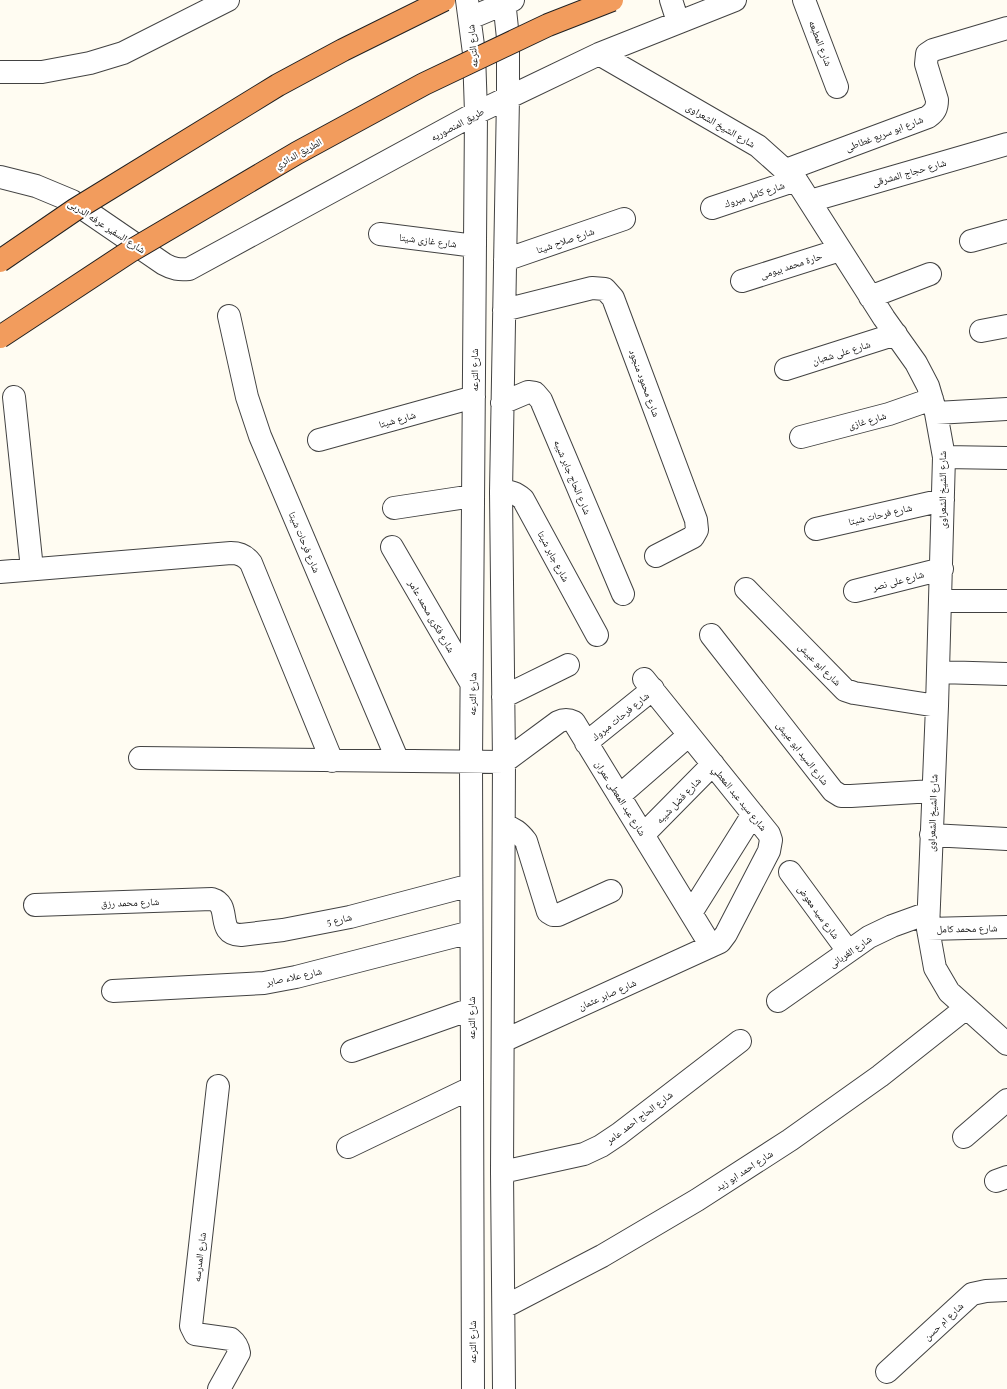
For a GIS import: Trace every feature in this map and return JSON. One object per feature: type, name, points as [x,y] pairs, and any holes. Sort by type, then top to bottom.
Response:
[{"type":"highway","points":[[0,260],[76,209],[278,85],[343,50],[444,0]]},
{"type":"highway","name":"الطريق الدائري","points":[[0,338],[129,252],[297,153],[424,84],[548,25],[612,0]]},
{"type":"street","points":[[0,72],[42,72],[90,63],[123,53],[228,0]]},
{"type":"street","points":[[671,0],[678,22]]},
{"type":"street","name":"طريق المنصوريه","points":[[189,269],[508,97],[599,54],[735,0]]},
{"type":"street","name":"شارع المطبعه","points":[[804,0],[837,86]]},
{"type":"street","points":[[468,9],[507,1],[508,97],[501,492],[504,762],[502,1172],[504,1389]]},
{"type":"street","name":"شارع الترعه","points":[[468,9],[474,53],[476,113],[472,684],[470,762],[472,1389]]},
{"type":"street","name":"شارع ابو سريع غطاطى","points":[[791,175],[935,112],[937,100],[926,64],[927,54],[932,50],[1007,28]]},
{"type":"street","name":"شارع الشيخ الشعراوى","points":[[599,54],[758,146],[791,175],[810,201],[870,297],[916,363],[928,386],[934,406],[944,457],[941,600],[928,921],[935,968],[949,992],[1007,1044]]},
{"type":"street","name":"شارع حجاج المشرقى","points":[[810,201],[1007,144]]},
{"type":"street","name":"شارع كامل مبروك","points":[[712,208],[791,175]]},
{"type":"street","name":"شارع السفير عرفه الدربى","points":[[0,177],[36,186],[72,201],[164,264],[181,270],[189,269]]},
{"type":"street","name":"شارع صلاح شيتا","points":[[505,260],[624,219]]},
{"type":"street","points":[[971,241],[1007,230]]},
{"type":"street","name":"شارع غازى شيتا","points":[[380,234],[475,246]]},
{"type":"street","name":"حارة محمد بيومى","points":[[742,281],[840,250]]},
{"type":"street","points":[[870,297],[930,274]]},
{"type":"street","name":"شارع محمود منجود","points":[[504,310],[592,288],[605,289],[613,298],[696,520],[697,530],[693,537],[656,556]]},
{"type":"street","name":"شارع فرحات شيتا","points":[[229,316],[247,397],[260,436],[398,761]]},
{"type":"street","points":[[981,331],[1007,326]]},
{"type":"street","name":"شارع على شعبان","points":[[786,369],[896,334]]},
{"type":"street","name":"شارع الحاج جابر شيبه","points":[[502,403],[528,392],[535,393],[541,400],[623,594]]},
{"type":"street","points":[[14,397],[32,569]]},
{"type":"street","name":"شارع شيتا","points":[[319,440],[474,397]]},
{"type":"street","name":"شارع غازى","points":[[801,437],[889,414],[934,406],[1007,409]]},
{"type":"street","points":[[944,457],[1007,458]]},
{"type":"street","name":"شارع جابر شيتا","points":[[501,492],[510,491],[516,493],[523,500],[597,635]]},
{"type":"street","points":[[394,508],[473,496]]},
{"type":"street","name":"شارع فرحات شيتا","points":[[816,529],[943,500]]},
{"type":"street","name":"شارع فكرى محمد عامر","points":[[392,547],[472,684]]},
{"type":"street","points":[[0,572],[231,553],[243,555],[251,563],[332,760]]},
{"type":"street","name":"شارع على نصر","points":[[855,591],[942,569]]},
{"type":"street","name":"شارع ابو عبيش","points":[[746,589],[845,690],[854,693],[937,706]]},
{"type":"street","points":[[941,600],[1007,601]]},
{"type":"street","name":"شارع السيد ابو عبيش","points":[[711,635],[833,791],[841,796],[851,796],[933,791]]},
{"type":"street","points":[[503,698],[568,665]]},
{"type":"street","points":[[938,672],[1007,674]]},
{"type":"street","name":"شارع سيد عبد المعطي","points":[[648,684],[769,834],[771,840],[769,851],[726,934],[720,942],[712,946]]},
{"type":"street","name":"شارع فرحات مبروك","points":[[586,743],[648,684]]},
{"type":"street","name":"شارع عبد المعطى عمران","points":[[504,762],[563,719],[574,722],[712,946]]},
{"type":"street","points":[[619,796],[689,734]]},
{"type":"street","points":[[140,758],[504,762]]},
{"type":"street","name":"شارع فضل شيبه","points":[[644,835],[713,764]]},
{"type":"street","points":[[691,913],[753,814]]},
{"type":"street","points":[[504,826],[520,833],[526,841],[548,912],[553,915],[558,915],[611,891]]},
{"type":"street","points":[[931,835],[1007,839]]},
{"type":"street","name":"شارع سيد معوض","points":[[790,872],[848,951]]},
{"type":"street","name":"شارع 5","points":[[222,908],[229,932],[235,935],[241,935],[282,930],[337,920],[471,885]]},
{"type":"street","name":"شارع محمد رزق","points":[[35,905],[212,899],[220,903],[222,908]]},
{"type":"street","name":"شارع محمد كامل","points":[[928,921],[1007,927]]},
{"type":"street","name":"شارع الغربانى","points":[[778,1001],[869,937],[892,926],[928,921]]},
{"type":"street","name":"شارع علاء صابر","points":[[113,991],[264,983],[296,977],[471,932]]},
{"type":"street","name":"شارع صابر عثمان","points":[[503,1041],[712,946]]},
{"type":"street","name":"شارع احمد ابو زيد","points":[[504,1306],[602,1256],[697,1200],[790,1140],[880,1076],[966,1008]]},
{"type":"street","points":[[352,1051],[471,1010]]},
{"type":"street","name":"شارع الحاج احمد عامر","points":[[502,1172],[584,1154],[601,1146],[619,1134],[740,1041]]},
{"type":"street","name":"شارع المدرسه","points":[[218,1086],[191,1326],[195,1334],[231,1339],[236,1342],[239,1353],[218,1389]]},
{"type":"street","points":[[348,1147],[471,1088]]},
{"type":"street","points":[[964,1137],[1007,1100]]},
{"type":"street","name":"شارع ام حسن","points":[[888,1372],[972,1294],[986,1291],[1007,1290]]}]
